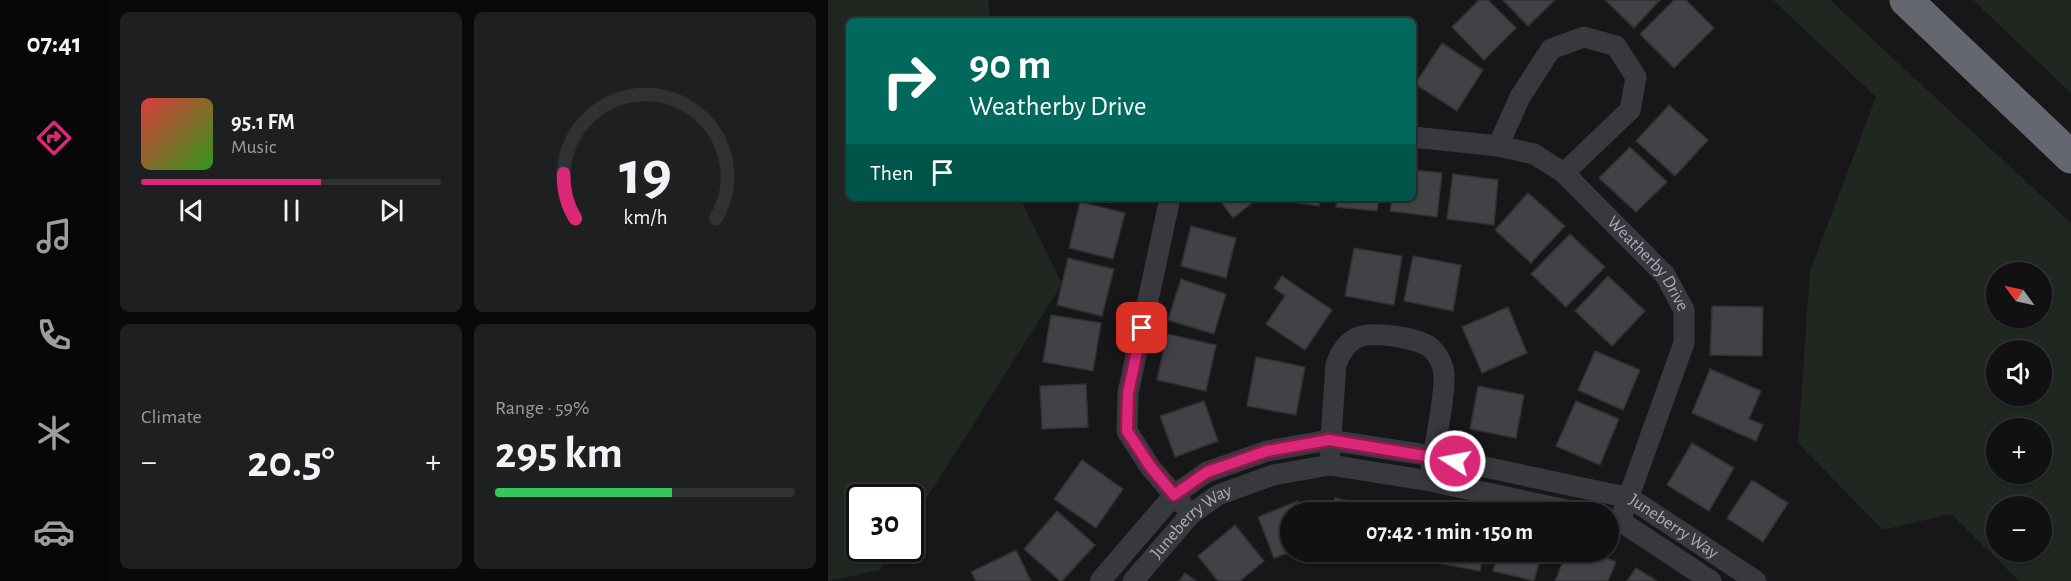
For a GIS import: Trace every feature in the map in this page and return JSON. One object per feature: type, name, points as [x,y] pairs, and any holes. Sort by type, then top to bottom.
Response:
[{"type":"highway","points":[[1906,0],[2071,157]]},
{"type":"street","points":[[1498,146],[1520,97],[1551,49],[1584,37],[1616,46],[1636,77],[1630,110],[1564,173]]},
{"type":"street","name":"Weatherby Drive","points":[[1416,137],[1498,146],[1534,154],[1564,173],[1665,275],[1684,310],[1684,343],[1630,498],[1619,513]]},
{"type":"street","points":[[1169,201],[1128,393],[1127,431],[1150,466],[1191,514]]},
{"type":"street","points":[[1330,465],[1329,440],[1336,364],[1350,342],[1361,336],[1381,335],[1420,342],[1431,348],[1443,369],[1430,481]]},
{"type":"street","name":"Juneberry Way","points":[[1101,581],[1174,495],[1207,472],[1267,451],[1329,440],[1433,456],[1630,498],[1756,581]]},
{"type":"street","name":"Juneberry Way","points":[[1133,581],[1191,514],[1218,495],[1273,475],[1330,465],[1430,481],[1529,502]]},
{"type":"street","name":"Juneberry Way","points":[[1619,523],[1711,581]]},
{"type":"shaded area","points":[[828,0],[988,0],[990,18],[846,18],[846,201],[1021,201],[1062,284],[924,502],[924,484],[846,484],[846,562],[885,562],[880,570],[828,581]]},
{"type":"shaded area","points":[[1773,0],[1830,0],[2071,223],[2071,581],[2019,581],[2000,562],[2052,562],[2052,496],[1986,496],[1986,548],[1951,514],[1883,530],[1798,443],[1810,271],[1876,97]]},
{"type":"shaded area","points":[[1973,0],[2071,0],[2071,93]]},
{"type":"building","points":[[1479,0],[1488,0],[1516,28],[1484,60],[1452,27]]},
{"type":"building","points":[[1503,0],[1555,0],[1528,26]]},
{"type":"building","points":[[1605,0],[1660,0],[1634,28]]},
{"type":"building","points":[[1674,0],[1686,0],[1714,28],[1674,68],[1640,34]]},
{"type":"building","points":[[1442,43],[1483,70],[1457,111],[1416,82]]},
{"type":"building","points":[[1669,105],[1708,140],[1675,176],[1636,141]]},
{"type":"building","points":[[1630,147],[1667,182],[1636,212],[1599,178]]},
{"type":"building","points":[[1416,170],[1442,173],[1437,217],[1390,211],[1392,201],[1416,201]]},
{"type":"building","points":[[1453,174],[1498,180],[1494,225],[1447,219]]},
{"type":"building","points":[[1528,193],[1565,226],[1531,263],[1495,230]]},
{"type":"building","points":[[1220,201],[1254,201],[1233,218]]},
{"type":"building","points":[[1285,201],[1320,201],[1319,206]]},
{"type":"building","points":[[1337,201],[1379,201],[1377,211],[1336,207]]},
{"type":"building","points":[[1080,202],[1125,213],[1113,259],[1069,248]]},
{"type":"building","points":[[1191,226],[1236,238],[1226,278],[1181,266]]},
{"type":"building","points":[[1570,234],[1605,267],[1566,307],[1531,274]]},
{"type":"building","points":[[1354,248],[1402,256],[1394,305],[1345,296]]},
{"type":"building","points":[[1413,256],[1461,265],[1453,311],[1404,301]]},
{"type":"building","points":[[1068,258],[1114,269],[1102,316],[1057,305]]},
{"type":"building","points":[[1282,276],[1332,310],[1305,350],[1266,324],[1285,296],[1274,288]]},
{"type":"building","points":[[1608,276],[1645,311],[1612,346],[1575,311]]},
{"type":"building","points":[[1181,279],[1226,294],[1214,334],[1168,320]]},
{"type":"building","points":[[1712,306],[1763,307],[1762,356],[1710,355]]},
{"type":"building","points":[[1508,307],[1527,353],[1482,373],[1462,327]]},
{"type":"building","points":[[1051,315],[1101,323],[1093,371],[1043,362]]},
{"type":"building","points":[[1167,334],[1216,345],[1206,391],[1157,380]]},
{"type":"building","points":[[1595,351],[1640,370],[1623,410],[1578,390]]},
{"type":"building","points":[[1256,357],[1305,367],[1296,415],[1247,406]]},
{"type":"building","points":[[1710,369],[1761,391],[1749,419],[1763,425],[1756,441],[1692,413]]},
{"type":"building","points":[[1086,384],[1088,427],[1042,429],[1040,386]]},
{"type":"building","points":[[1478,386],[1524,395],[1516,438],[1470,429]]},
{"type":"building","points":[[1204,401],[1218,441],[1175,457],[1160,416]]},
{"type":"building","points":[[1576,401],[1619,419],[1600,465],[1556,446]]},
{"type":"building","points":[[1692,443],[1734,468],[1709,511],[1667,485]]},
{"type":"building","points":[[1082,460],[1123,489],[1096,528],[1054,499]]},
{"type":"building","points":[[1752,480],[1788,503],[1763,542],[1727,518]]},
{"type":"building","points":[[1335,498],[1353,502],[1334,502]]},
{"type":"building","points":[[1280,508],[1280,556],[1274,558],[1258,517]]},
{"type":"building","points":[[1057,511],[1095,545],[1062,581],[1024,549]]},
{"type":"building","points":[[1235,525],[1264,561],[1240,581],[1218,581],[1198,556]]},
{"type":"building","points":[[1016,550],[1031,581],[976,581],[971,572]]},
{"type":"building","points":[[1438,562],[1481,562],[1480,571]]},
{"type":"building","points":[[1495,562],[1539,562],[1534,581],[1493,571]]},
{"type":"building","points":[[1563,562],[1616,562],[1608,581],[1555,581]]},
{"type":"building","points":[[1636,568],[1657,581],[1627,581]]},
{"type":"building","points":[[1185,573],[1196,581],[1179,581]]},
{"type":"route","points":[[1142,328],[1128,393],[1127,431],[1150,466],[1174,495],[1207,472],[1267,451],[1329,440],[1455,461]]}]
